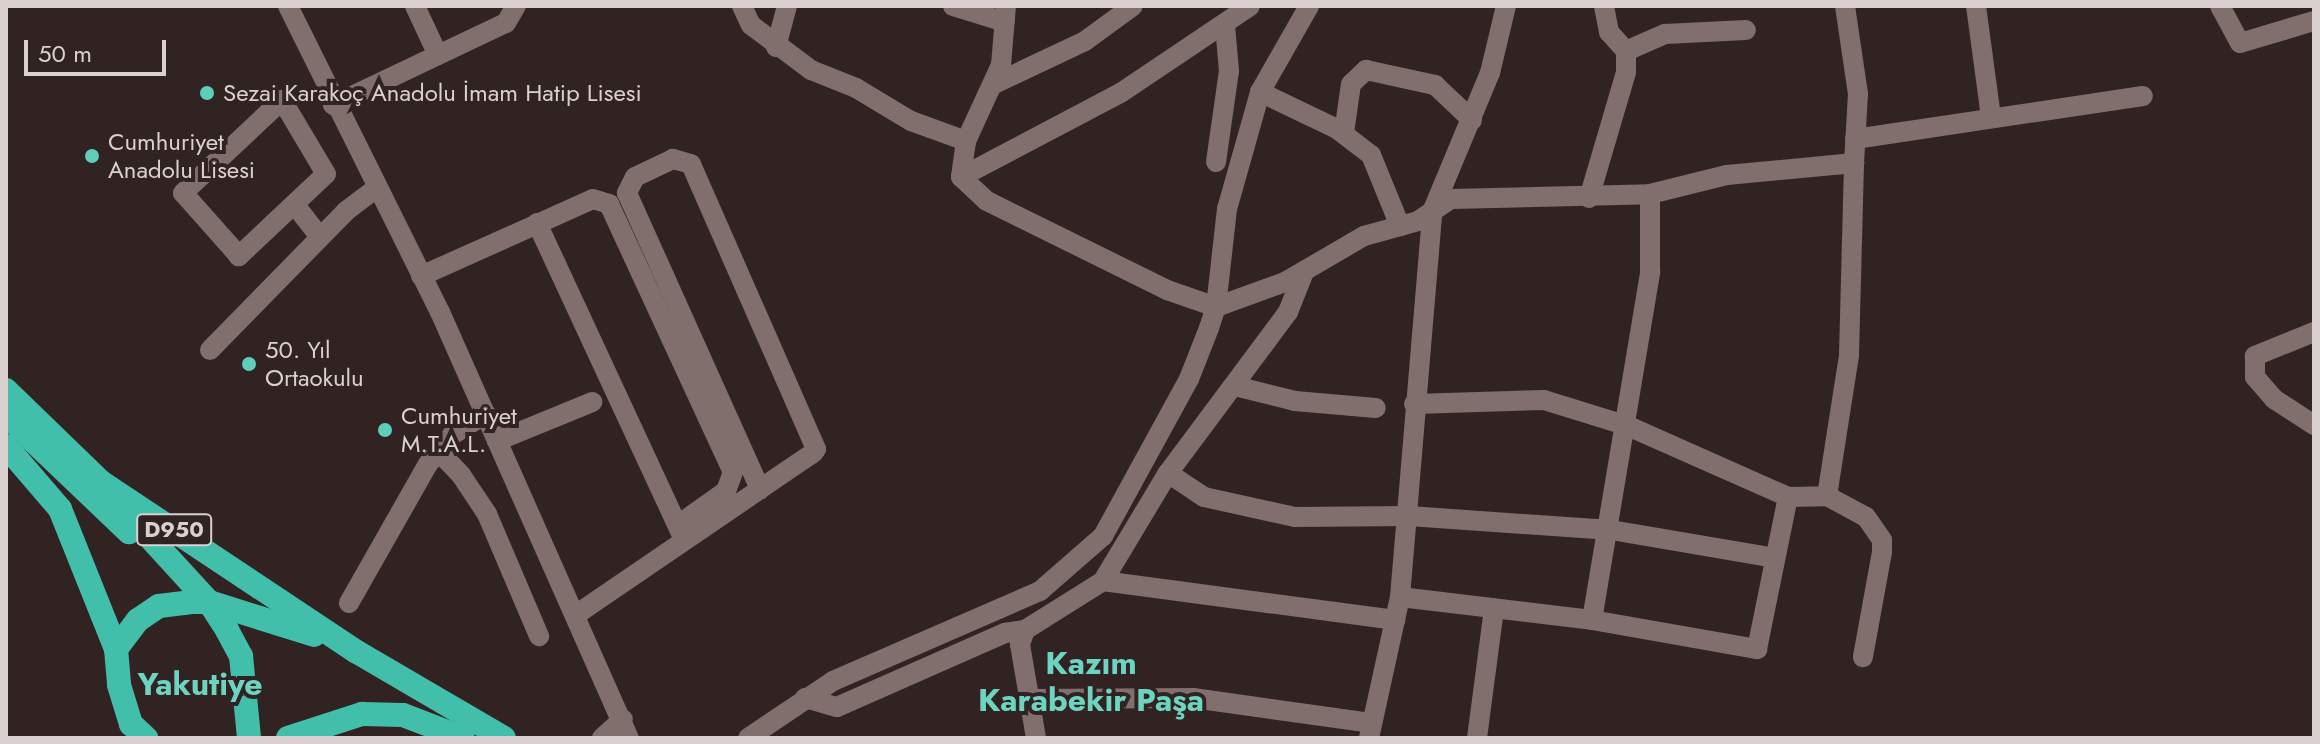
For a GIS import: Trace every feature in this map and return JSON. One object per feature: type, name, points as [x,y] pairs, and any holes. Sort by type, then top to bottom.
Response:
[{"type":"highway","name":"D950","points":[[6,390],[101,482],[357,652]]},
{"type":"highway","points":[[6,415],[93,501],[209,602],[357,652],[504,738]]},
{"type":"highway","points":[[6,446],[60,509],[116,649],[119,685],[131,724],[146,738]]},
{"type":"highway","points":[[101,482],[209,602],[241,656],[249,738]]},
{"type":"highway","points":[[116,649],[138,620],[159,606],[209,602]]},
{"type":"highway","points":[[288,738],[362,714],[403,715],[463,738]]},
{"type":"street","points":[[288,6],[333,105],[421,276],[486,414],[626,728],[602,738]]},
{"type":"street","points":[[415,6],[438,55]]},
{"type":"street","points":[[333,105],[506,23],[516,6]]},
{"type":"street","points":[[742,6],[751,25],[776,47],[911,121],[966,141]]},
{"type":"street","points":[[776,47],[787,6]]},
{"type":"street","points":[[953,6],[1006,14],[1001,65],[966,141],[961,177]]},
{"type":"street","points":[[992,85],[1085,41],[1133,6]]},
{"type":"street","points":[[961,177],[1122,92],[1250,6]]},
{"type":"street","points":[[748,738],[833,681],[1040,591],[1090,552],[1120,511],[1189,379],[1216,307],[1227,209],[1260,92],[1309,6]]},
{"type":"street","points":[[1032,699],[1193,698],[1370,731],[1400,597],[1432,212],[1472,120],[1506,6]]},
{"type":"street","points":[[1589,198],[1626,72],[1626,51],[1609,32],[1604,6]]},
{"type":"street","points":[[1827,496],[1849,355],[1858,94],[1845,6]]},
{"type":"street","points":[[1976,6],[1991,117]]},
{"type":"street","points":[[2220,6],[2240,43],[2314,21]]},
{"type":"street","points":[[1216,162],[1229,71],[1225,25]]},
{"type":"street","points":[[1626,51],[1665,34],[1746,30]]},
{"type":"street","points":[[1344,133],[1351,84],[1366,70],[1435,85],[1472,120]]},
{"type":"street","points":[[1260,92],[1344,133],[1371,155],[1400,226]]},
{"type":"street","points":[[1855,139],[2143,96]]},
{"type":"street","points":[[282,100],[326,174],[295,205],[239,256],[183,193],[282,100]]},
{"type":"street","points":[[682,533],[760,489],[813,453],[816,441],[691,164],[673,159],[635,177],[627,193],[760,489]]},
{"type":"street","points":[[961,177],[987,201],[1034,227],[1216,307],[1304,272],[1364,236],[1400,226],[1432,212],[1451,199],[1589,198],[1650,194],[1727,175],[1854,163]]},
{"type":"street","points":[[210,350],[320,237],[376,188]]},
{"type":"street","points":[[1592,620],[1611,530],[1650,272],[1650,194]]},
{"type":"street","points":[[421,276],[593,199],[612,208],[733,472],[726,491],[682,533],[577,614]]},
{"type":"street","points":[[295,205],[320,237]]},
{"type":"street","points":[[537,223],[682,533]]},
{"type":"street","points":[[805,698],[837,707],[1005,633],[1025,630],[1103,581],[1168,473],[1288,312],[1304,272]]},
{"type":"street","points":[[2314,332],[2255,356],[2255,377],[2274,399],[2314,425]]},
{"type":"street","points":[[1235,386],[1295,401],[1376,408]]},
{"type":"street","points":[[1414,404],[1544,400],[1628,426],[1788,497],[1827,496],[1866,517],[1882,540],[1863,657]]},
{"type":"street","points":[[497,441],[592,402]]},
{"type":"street","points":[[349,603],[438,451],[460,429],[486,414]]},
{"type":"street","points":[[438,451],[487,514],[539,636]]},
{"type":"street","points":[[1168,473],[1204,497],[1247,510],[1295,517],[1409,516],[1611,530],[1775,558]]},
{"type":"street","points":[[1400,597],[1592,620],[1757,649],[1788,497]]},
{"type":"street","points":[[1103,581],[1395,620]]},
{"type":"street","points":[[1477,738],[1494,608]]},
{"type":"street","points":[[1025,630],[1020,644],[1032,699],[1036,738]]},
{"type":"place","name":"Sezai Karakoç Anadolu İmam Hatip Lisesi","points":[[207,93]]},
{"type":"place","name":"Cumhuriyet Anadolu Lisesi","points":[[92,156]]},
{"type":"place","name":"50. Yıl Ortaokulu","points":[[249,364]]},
{"type":"place","name":"Cumhuriyet M.T.A.L.","points":[[385,430]]},
{"type":"district","name":"Kazım Karabekir Paşa","points":[[1091,682]]},
{"type":"district","name":"Yakutiye","points":[[200,684]]}]
